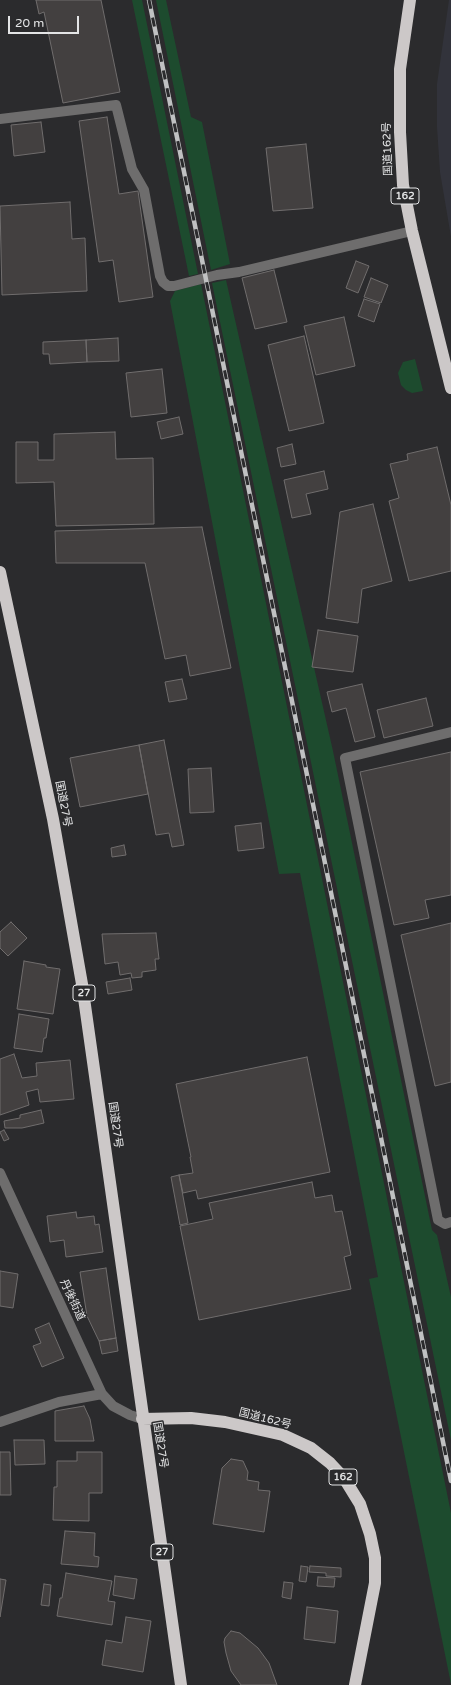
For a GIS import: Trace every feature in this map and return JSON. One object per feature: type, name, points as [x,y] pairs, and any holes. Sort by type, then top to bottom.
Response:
[{"type":"highway","name":"国道162号","points":[[410,0],[400,69],[400,132],[403,185],[412,231],[451,388]]},
{"type":"highway","name":"国道27号","points":[[0,572],[53,818],[82,984],[142,1418],[181,1685]]},
{"type":"highway","name":"国道162号","points":[[142,1418],[191,1418],[225,1422],[283,1435],[311,1448],[330,1463],[344,1478],[360,1504],[370,1534],[375,1558],[375,1583],[355,1685]]},
{"type":"street","points":[[0,119],[116,105],[132,169],[144,190],[160,276],[163,282],[168,286],[174,286],[217,275],[239,272],[412,231]]},
{"type":"street","points":[[451,732],[345,758],[438,1220],[445,1224],[451,1222]]},
{"type":"street","name":"丹後街道","points":[[0,1173],[102,1394],[113,1406],[130,1415],[142,1418]]},
{"type":"street","points":[[0,1422],[59,1402],[102,1394]]},
{"type":"shaded area","points":[[449,0],[451,0],[451,237],[440,172],[437,127],[437,84]]},
{"type":"green space","points":[[132,0],[142,0],[198,274],[189,276]]},
{"type":"green space","points":[[156,0],[166,0],[191,117],[202,122],[230,264],[211,270]]},
{"type":"green space","points":[[226,280],[333,751],[432,1230],[437,1235],[451,1297],[451,1440],[212,283]]},
{"type":"green space","points":[[201,284],[451,1513],[451,1684],[369,1279],[378,1277],[300,873],[279,874],[170,301],[175,291]]},
{"type":"green space","points":[[415,359],[423,391],[412,393],[401,385],[398,373],[403,362]]},
{"type":"building","points":[[36,0],[101,0],[120,92],[63,103],[44,12],[39,14]]},
{"type":"building","points":[[107,117],[119,194],[138,191],[153,297],[119,302],[113,260],[99,262],[79,121]]},
{"type":"building","points":[[41,122],[45,152],[14,156],[11,125]]},
{"type":"building","points":[[306,144],[313,208],[273,211],[266,148]]},
{"type":"building","points":[[70,202],[72,239],[85,238],[87,291],[2,295],[0,206]]},
{"type":"building","points":[[356,261],[369,266],[358,293],[346,288]]},
{"type":"building","points":[[274,270],[287,322],[255,329],[242,278]]},
{"type":"building","points":[[371,278],[388,285],[381,303],[364,297]]},
{"type":"building","points":[[364,299],[380,304],[374,322],[358,316]]},
{"type":"building","points":[[344,317],[355,366],[316,375],[304,326]]},
{"type":"building","points":[[304,336],[324,423],[289,431],[268,345]]},
{"type":"building","points":[[118,338],[119,361],[87,362],[86,340]]},
{"type":"building","points":[[86,340],[87,362],[50,364],[49,354],[43,354],[43,342]]},
{"type":"building","points":[[162,369],[167,413],[131,417],[126,373]]},
{"type":"building","points":[[179,417],[183,434],[161,439],[157,422]]},
{"type":"building","points":[[115,432],[116,459],[153,458],[154,524],[56,526],[54,482],[16,483],[16,442],[38,442],[38,460],[54,460],[54,434]]},
{"type":"building","points":[[292,444],[296,464],[281,467],[277,448]]},
{"type":"building","points":[[437,447],[451,505],[451,571],[409,581],[389,501],[399,498],[390,464],[408,460],[407,454]]},
{"type":"building","points":[[324,471],[328,489],[306,494],[311,514],[292,518],[284,480]]},
{"type":"building","points":[[373,504],[392,581],[362,589],[358,623],[326,618],[340,512]]},
{"type":"building","points":[[202,527],[231,668],[190,676],[186,655],[165,659],[145,563],[56,563],[55,531]]},
{"type":"building","points":[[318,630],[358,636],[353,672],[312,667]]},
{"type":"building","points":[[182,679],[187,699],[169,702],[165,682]]},
{"type":"building","points":[[362,684],[375,737],[355,742],[346,708],[332,712],[327,692]]},
{"type":"building","points":[[426,698],[433,726],[384,738],[377,710]]},
{"type":"building","points":[[164,740],[184,845],[172,847],[169,833],[156,835],[139,745]]},
{"type":"building","points":[[139,745],[148,794],[80,807],[70,758]]},
{"type":"building","points":[[451,752],[451,895],[425,900],[429,918],[394,925],[360,772]]},
{"type":"building","points":[[211,768],[214,812],[190,813],[188,769]]},
{"type":"building","points":[[261,823],[264,848],[238,851],[235,826]]},
{"type":"building","points":[[124,845],[126,855],[112,857],[111,848]]},
{"type":"building","points":[[11,922],[27,938],[8,956],[0,948],[0,932]]},
{"type":"building","points":[[451,923],[451,1082],[435,1086],[401,935]]},
{"type":"building","points":[[156,933],[159,959],[155,959],[156,970],[142,972],[142,977],[132,978],[131,973],[120,975],[118,962],[105,964],[102,934]]},
{"type":"building","points":[[24,961],[60,969],[53,1014],[17,1009]]},
{"type":"building","points":[[130,978],[132,990],[108,994],[106,982]]},
{"type":"building","points":[[19,1014],[49,1019],[42,1052],[14,1048]]},
{"type":"building","points":[[14,1054],[22,1078],[37,1076],[36,1063],[70,1060],[74,1099],[40,1102],[38,1089],[26,1092],[29,1105],[0,1115],[0,1059]]},
{"type":"building","points":[[307,1057],[330,1172],[198,1199],[196,1190],[183,1193],[179,1175],[193,1173],[176,1084]]},
{"type":"building","points":[[41,1110],[44,1123],[22,1128],[5,1128],[4,1121],[20,1118],[20,1115]]},
{"type":"building","points":[[4,1130],[9,1139],[4,1141],[0,1132]]},
{"type":"building","points":[[179,1175],[188,1223],[180,1225],[171,1177]]},
{"type":"building","points":[[312,1182],[315,1198],[332,1195],[335,1212],[342,1211],[351,1255],[344,1257],[351,1289],[199,1320],[180,1226],[213,1219],[209,1203]]},
{"type":"building","points":[[76,1212],[77,1218],[94,1216],[95,1225],[99,1224],[103,1252],[66,1257],[64,1240],[50,1242],[47,1216]]},
{"type":"building","points":[[106,1268],[116,1338],[99,1341],[87,1316],[80,1272]]},
{"type":"building","points":[[0,1271],[18,1274],[13,1308],[0,1306]]},
{"type":"building","points":[[49,1323],[64,1358],[42,1367],[33,1346],[41,1343],[35,1329]]},
{"type":"building","points":[[116,1338],[118,1351],[102,1354],[99,1341]]},
{"type":"building","points":[[84,1406],[90,1419],[94,1441],[55,1441],[55,1411]]},
{"type":"building","points":[[14,1440],[44,1440],[45,1464],[15,1465]]},
{"type":"building","points":[[0,1452],[10,1452],[11,1495],[0,1495]]},
{"type":"building","points":[[77,1452],[102,1452],[102,1493],[89,1493],[89,1521],[53,1520],[54,1487],[57,1487],[57,1461],[77,1461]]},
{"type":"building","points":[[231,1459],[243,1461],[248,1472],[247,1480],[259,1482],[258,1490],[270,1491],[264,1532],[213,1524],[222,1468]]},
{"type":"building","points":[[65,1531],[95,1533],[94,1556],[99,1557],[98,1567],[61,1564]]},
{"type":"building","points":[[301,1566],[308,1567],[306,1582],[299,1581]]},
{"type":"building","points":[[310,1566],[341,1568],[341,1577],[326,1576],[326,1573],[309,1572]]},
{"type":"building","points":[[66,1573],[112,1581],[108,1601],[115,1602],[112,1625],[57,1616],[60,1598],[62,1598]]},
{"type":"building","points":[[115,1576],[137,1579],[134,1599],[113,1595]]},
{"type":"building","points":[[318,1577],[335,1578],[334,1587],[317,1586]]},
{"type":"building","points":[[0,1579],[6,1580],[0,1617]]},
{"type":"building","points":[[284,1582],[293,1583],[291,1599],[282,1597]]},
{"type":"building","points":[[44,1584],[51,1585],[49,1606],[41,1605]]},
{"type":"building","points":[[307,1607],[338,1611],[335,1643],[304,1639]]},
{"type":"building","points":[[126,1617],[151,1621],[143,1672],[102,1665],[106,1640],[122,1643]]},
{"type":"building","points":[[231,1631],[240,1633],[258,1648],[269,1663],[277,1685],[241,1685],[231,1671],[226,1653],[224,1642],[225,1638]]},
{"type":"railway","points":[[149,0],[451,1481]]}]
